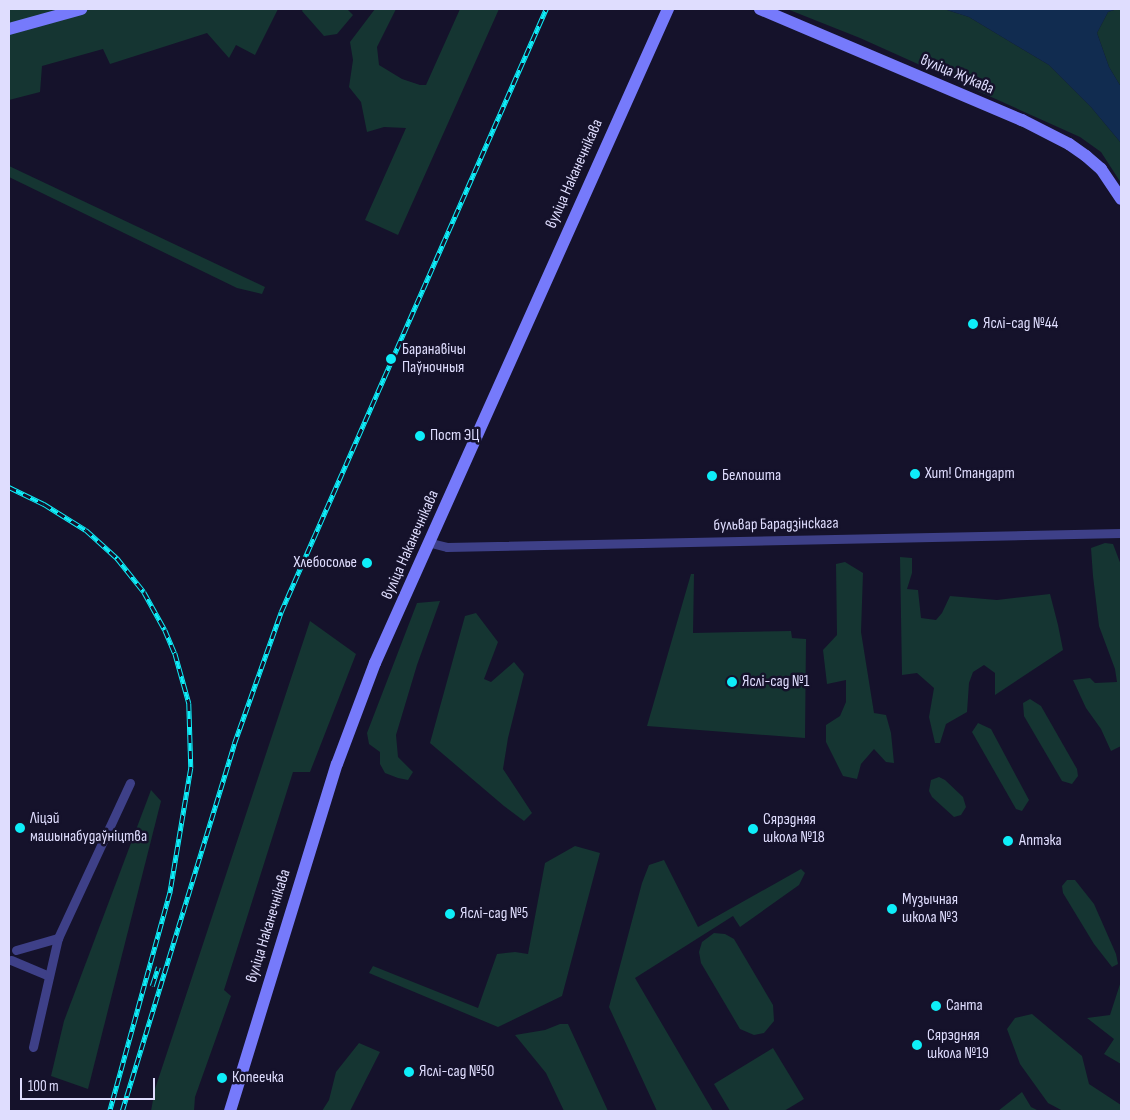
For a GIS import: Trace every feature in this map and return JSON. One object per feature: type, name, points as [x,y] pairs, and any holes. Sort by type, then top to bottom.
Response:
[{"type":"main road","points":[[9,30],[81,9]]},
{"type":"main road","name":"вуліца Наканечнікава","points":[[230,1111],[337,764],[376,663],[668,9]]},
{"type":"main road","name":"вуліца Жукава","points":[[760,9],[1030,124],[1086,156],[1100,169],[1121,199]]},
{"type":"street","name":"бульвар Барадзінскага","points":[[431,543],[447,547],[1121,533]]},
{"type":"street","points":[[33,1048],[58,938],[130,783]]},
{"type":"street","points":[[16,950],[58,938]]},
{"type":"street","points":[[11,960],[49,976]]},
{"type":"green space","points":[[9,9],[278,9],[255,55],[236,45],[229,58],[207,33],[110,64],[103,49],[42,66],[40,92],[9,100]]},
{"type":"green space","points":[[303,9],[347,9],[353,15],[337,34],[324,36],[302,11]]},
{"type":"green space","points":[[375,9],[396,9],[377,47],[379,65],[402,79],[426,85],[460,9],[499,9],[398,235],[365,220],[406,128],[384,127],[367,132],[361,102],[349,87],[353,60],[350,42]]},
{"type":"green space","points":[[787,9],[944,9],[969,17],[1049,65],[1091,107],[1121,143],[1121,183],[1101,152],[1080,137],[860,38]]},
{"type":"green space","points":[[1121,9],[1121,87],[1109,67],[1097,33],[1108,12]]},
{"type":"green space","points":[[9,166],[265,287],[262,294],[237,288],[9,177]]},
{"type":"green space","points":[[1105,543],[1113,544],[1121,565],[1121,746],[1111,751],[1101,729],[1086,708],[1073,680],[1090,678],[1095,683],[1117,682],[1115,669],[1099,626],[1093,576],[1091,548]]},
{"type":"green space","points":[[900,557],[912,558],[912,573],[907,589],[918,590],[921,618],[936,620],[942,613],[950,596],[997,600],[1050,594],[1058,625],[1063,650],[995,695],[995,673],[984,665],[973,672],[969,683],[967,712],[946,724],[940,743],[935,743],[929,717],[934,688],[917,673],[902,675]]},
{"type":"green space","points":[[845,562],[863,573],[861,632],[874,713],[886,715],[891,733],[894,763],[886,762],[874,749],[861,764],[857,779],[843,776],[826,742],[826,725],[840,716],[846,702],[846,680],[827,684],[823,650],[837,635],[836,564]]},
{"type":"green space","name":"Яслі-сад №1","points":[[691,574],[694,574],[693,633],[791,631],[792,638],[806,639],[805,738],[647,726]]},
{"type":"green space","points":[[440,601],[417,665],[396,735],[398,757],[413,772],[408,780],[398,778],[385,773],[380,764],[380,752],[369,744],[367,733],[417,603]]},
{"type":"green space","points":[[476,613],[498,642],[484,679],[491,682],[514,662],[524,674],[508,738],[503,769],[532,813],[524,821],[430,743],[465,616]]},
{"type":"green space","points":[[310,621],[356,654],[310,772],[293,772],[224,990],[231,996],[195,1097],[194,1111],[151,1111],[155,1089]]},
{"type":"green space","points":[[1030,699],[1041,706],[1077,769],[1078,776],[1072,784],[1062,781],[1024,716],[1023,703]]},
{"type":"green space","points":[[978,723],[991,729],[1029,800],[1022,811],[1016,809],[972,732]]},
{"type":"green space","points":[[939,777],[945,780],[963,797],[966,807],[961,815],[954,817],[932,797],[929,791],[931,780]]},
{"type":"green space","points":[[151,790],[161,801],[88,1089],[51,1076],[64,1021]]},
{"type":"green space","points":[[575,846],[600,853],[562,996],[498,1027],[369,973],[373,966],[478,1008],[497,954],[515,952],[528,954],[545,863]]},
{"type":"green space","points":[[664,860],[698,927],[801,869],[805,873],[799,885],[740,927],[733,916],[635,978],[713,1111],[657,1111],[609,1007],[642,883],[649,865]]},
{"type":"green space","points":[[1067,880],[1075,880],[1094,904],[1116,954],[1118,964],[1112,967],[1094,944],[1063,893],[1062,886]]},
{"type":"green space","points":[[714,933],[725,934],[734,939],[773,1005],[774,1021],[764,1033],[754,1035],[740,1029],[701,963],[699,952],[702,942]]},
{"type":"green space","points":[[1121,981],[1121,1064],[1104,1054],[1114,1039],[1087,1018],[1110,1015]]},
{"type":"green space","points":[[1032,1014],[1082,1056],[1089,1084],[1121,1105],[1121,1111],[1063,1111],[1048,1103],[1020,1064],[1007,1029],[1015,1018]]},
{"type":"green space","points":[[560,1024],[568,1024],[608,1111],[564,1111],[546,1073],[515,1035],[545,1030]]},
{"type":"green space","points":[[359,1043],[380,1052],[350,1111],[322,1111],[329,1100],[336,1072]]},
{"type":"green space","points":[[773,1048],[804,1099],[784,1111],[730,1111],[714,1084]]},
{"type":"green space","points":[[1022,1092],[1031,1107],[1039,1111],[998,1111]]},
{"type":"water","points":[[944,9],[1117,9],[1108,12],[1097,33],[1109,67],[1121,87],[1121,143],[1091,107],[1049,65],[969,17]]},
{"type":"railway","points":[[122,1111],[234,744],[281,612],[546,9]]},
{"type":"railway","points":[[9,487],[44,504],[86,530],[117,558],[144,592],[165,630],[175,653],[189,703],[191,768],[170,893],[110,1111]]},
{"type":"railway","points":[[152,986],[158,967]]},
{"type":"place","name":"Яслі-сад №44","points":[[973,324]]},
{"type":"place","name":"Баранавічы Паўночныя","points":[[391,359]]},
{"type":"place","name":"Пост ЭЦ","points":[[420,436]]},
{"type":"place","name":"Хит! Стандарт","points":[[915,474]]},
{"type":"place","name":"Белпошта","points":[[712,476]]},
{"type":"place","name":"Хлебосолье","points":[[367,563]]},
{"type":"place","name":"Яслі-сад №1","points":[[732,682]]},
{"type":"place","name":"Ліцэй машынабудаўніцтва","points":[[20,828]]},
{"type":"place","name":"Сярэдняя школа №18","points":[[753,829]]},
{"type":"place","name":"Аптэка","points":[[1008,841]]},
{"type":"place","name":"Музычная школа №3","points":[[892,909]]},
{"type":"place","name":"Яслі-сад №5","points":[[450,914]]},
{"type":"place","name":"Санта","points":[[936,1006]]},
{"type":"place","name":"Сярэдняя школа №19","points":[[917,1045]]},
{"type":"place","name":"Яслі-сад №50","points":[[409,1072]]},
{"type":"place","name":"Копеечка","points":[[222,1078]]}]
